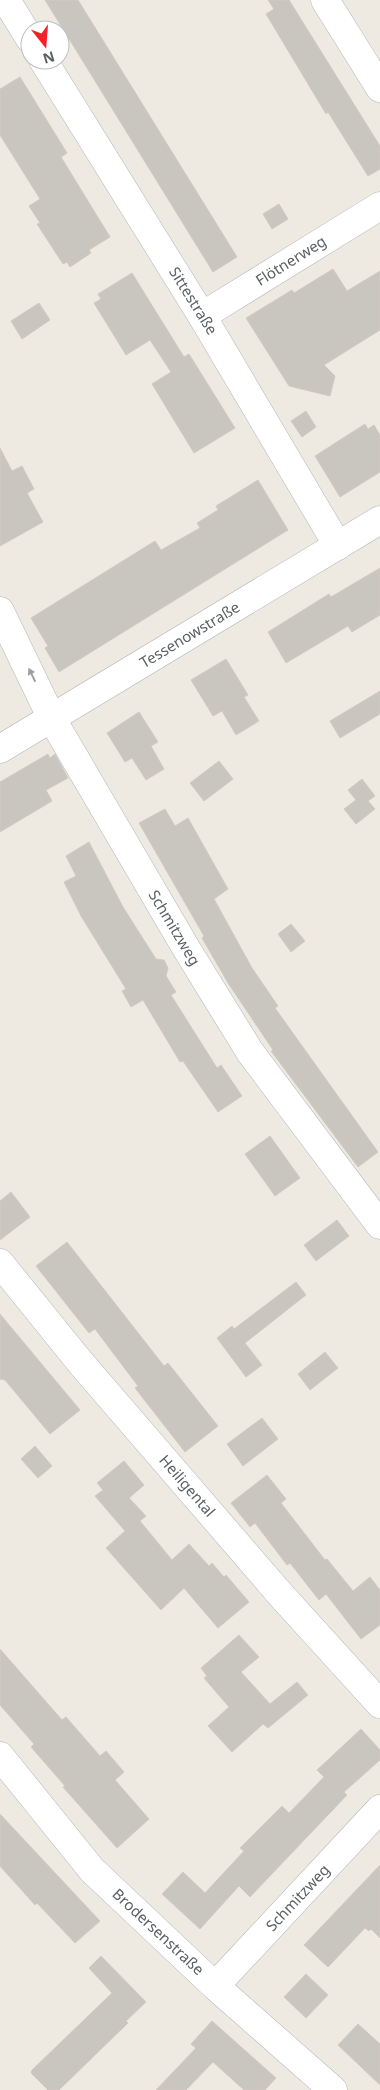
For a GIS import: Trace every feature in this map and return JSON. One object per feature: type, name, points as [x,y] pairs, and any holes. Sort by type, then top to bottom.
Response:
[{"type":"street","points":[[6,0],[20,23]]},
{"type":"street","points":[[325,0],[380,88]]},
{"type":"street","name":"Sittestraße","points":[[49,70],[202,316],[338,546]]},
{"type":"street","name":"Flötnerweg","points":[[202,316],[380,206]]},
{"type":"street","name":"Tessenowstraße","points":[[0,749],[380,520]]},
{"type":"street","name":"Schmitzweg","points":[[0,611],[52,719],[186,948],[257,1064],[380,1225]]},
{"type":"street","name":"Heiligental","points":[[0,1263],[80,1362],[280,1594],[380,1704]]},
{"type":"street","name":"Brodersenstraße","points":[[0,1756],[92,1870],[215,1986],[333,2090]]},
{"type":"street","name":"Schmitzweg","points":[[215,1986],[380,1810]]},
{"type":"building","points":[[45,0],[78,0],[237,257],[213,272],[70,40],[70,20],[57,20]]},
{"type":"building","points":[[268,0],[289,0],[380,146],[380,169],[368,176],[328,112],[326,114],[266,14],[274,9]]},
{"type":"building","points":[[20,77],[67,153],[61,157],[110,237],[89,250],[91,253],[70,267],[67,262],[63,264],[37,224],[40,223],[29,206],[40,199],[0,135],[0,89]]},
{"type":"building","points":[[279,204],[288,219],[272,229],[263,214]]},
{"type":"building","points":[[333,269],[347,291],[380,271],[380,330],[324,365],[335,376],[330,396],[289,386],[246,318],[292,290],[294,293]]},
{"type":"building","points":[[132,273],[184,357],[189,354],[235,428],[194,453],[152,384],[171,372],[150,340],[126,355],[94,303],[101,299],[98,294]]},
{"type":"building","points":[[39,303],[50,320],[22,339],[11,321]]},
{"type":"building","points":[[306,411],[316,427],[302,437],[291,421]]},
{"type":"building","points":[[365,424],[368,429],[374,425],[380,435],[380,472],[340,497],[315,456]]},
{"type":"building","points":[[0,448],[12,471],[22,466],[34,489],[27,493],[43,522],[0,546]]},
{"type":"building","points":[[258,480],[288,530],[59,672],[45,648],[48,646],[31,618],[155,541],[161,550],[200,528],[197,523],[218,510],[216,506]]},
{"type":"building","points":[[380,568],[380,615],[352,632],[348,626],[286,663],[268,632],[329,594],[331,597]]},
{"type":"building","points":[[226,659],[248,695],[244,697],[259,721],[236,735],[222,711],[213,716],[191,680]]},
{"type":"building","points":[[380,691],[380,714],[340,738],[330,721]]},
{"type":"building","points":[[139,712],[158,742],[151,746],[164,769],[146,780],[132,758],[125,762],[107,733]]},
{"type":"building","points":[[48,754],[50,758],[55,754],[68,778],[46,790],[52,801],[0,832],[0,782]]},
{"type":"building","points":[[219,761],[233,779],[204,801],[190,783]]},
{"type":"building","points":[[362,779],[375,796],[368,801],[375,809],[356,824],[344,809],[356,800],[348,790]]},
{"type":"building","points":[[165,809],[175,826],[188,818],[228,889],[214,899],[252,968],[278,1006],[275,1008],[378,1152],[358,1167],[271,1051],[273,1050],[228,983],[202,938],[204,936],[139,823]]},
{"type":"building","points":[[89,842],[123,907],[156,959],[164,960],[168,968],[166,976],[176,992],[171,995],[217,1068],[221,1065],[242,1096],[218,1112],[183,1061],[180,1062],[143,1000],[131,1007],[122,991],[126,989],[81,916],[64,882],[76,876],[66,856]]},
{"type":"building","points":[[291,924],[305,941],[291,952],[278,934]]},
{"type":"building","points":[[270,1136],[300,1178],[275,1196],[245,1154]]},
{"type":"building","points":[[11,1192],[30,1217],[0,1240],[0,1201]]},
{"type":"building","points":[[337,1220],[349,1236],[316,1261],[304,1245]]},
{"type":"building","points":[[67,1242],[164,1366],[168,1363],[218,1426],[185,1452],[135,1388],[138,1386],[95,1329],[89,1333],[36,1266]]},
{"type":"building","points":[[296,1282],[306,1295],[245,1343],[262,1365],[246,1377],[217,1338],[232,1326],[234,1329]]},
{"type":"building","points":[[0,1314],[80,1410],[50,1434],[5,1380],[0,1379]]},
{"type":"building","points":[[325,1352],[338,1368],[310,1390],[298,1374]]},
{"type":"building","points":[[262,1418],[278,1439],[243,1466],[227,1444]]},
{"type":"building","points":[[35,1446],[52,1466],[38,1478],[21,1459]]},
{"type":"building","points":[[124,1461],[144,1485],[129,1498],[146,1516],[140,1521],[172,1560],[189,1544],[209,1566],[212,1563],[224,1577],[226,1575],[249,1602],[218,1628],[184,1588],[161,1610],[106,1548],[125,1531],[95,1496],[103,1490],[97,1483]]},
{"type":"building","points":[[267,1475],[286,1499],[281,1503],[325,1560],[327,1559],[353,1591],[370,1577],[380,1590],[380,1625],[361,1639],[326,1594],[319,1600],[290,1563],[287,1565],[255,1523],[250,1527],[231,1503]]},
{"type":"building","points":[[239,1635],[259,1657],[241,1672],[270,1704],[297,1682],[308,1695],[268,1728],[263,1724],[232,1752],[208,1726],[229,1707],[204,1678],[207,1676],[201,1668]]},
{"type":"building","points":[[0,1649],[62,1720],[66,1717],[100,1756],[106,1751],[124,1772],[115,1780],[149,1819],[117,1848],[63,1787],[65,1786],[31,1747],[34,1744],[0,1705]]},
{"type":"building","points":[[361,1729],[380,1750],[380,1760],[344,1792],[347,1795],[250,1897],[239,1886],[200,1929],[162,1894],[183,1872],[205,1893],[244,1851],[240,1848],[282,1806],[289,1813],[324,1777],[317,1770]]},
{"type":"building","points":[[0,1814],[100,1921],[75,1943],[37,1903],[35,1905],[0,1866]]},
{"type":"building","points":[[380,1865],[380,1938],[371,1929],[369,1931],[365,1928],[328,1967],[304,1945]]},
{"type":"building","points":[[101,1956],[146,2002],[126,2021],[128,2023],[59,2090],[48,2090],[31,2073],[32,2070],[112,1993],[89,1968]]},
{"type":"building","points":[[306,1974],[328,1995],[306,2018],[284,1997]]},
{"type":"building","points":[[212,2021],[276,2078],[265,2090],[244,2090],[213,2062],[186,2090],[156,2090],[196,2048],[191,2044]]},
{"type":"building","points":[[358,2024],[380,2044],[380,2085],[338,2045]]}]
